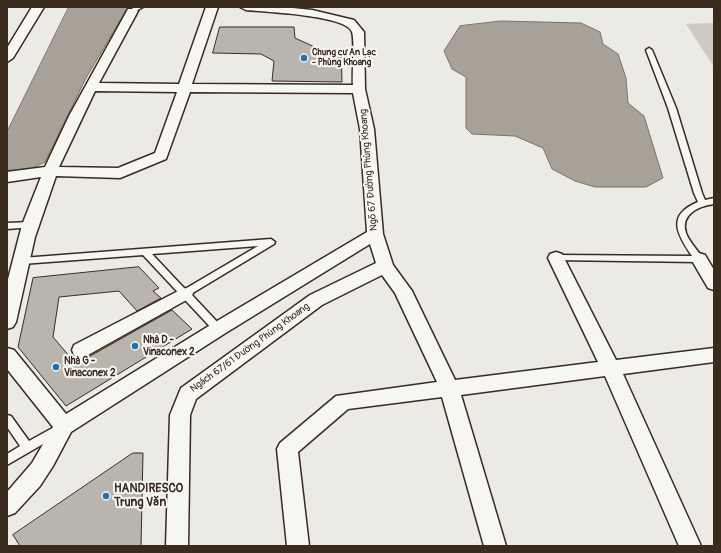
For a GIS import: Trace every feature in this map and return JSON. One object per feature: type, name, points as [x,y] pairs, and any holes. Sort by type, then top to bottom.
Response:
[{"type":"street","points":[[7,58],[38,7]]},
{"type":"street","points":[[7,177],[50,171],[120,173],[161,156],[212,7]]},
{"type":"street","name":"Ngõ 67 Đường Phùng Khoang","points":[[246,7],[312,13],[350,22],[358,32],[358,89],[367,129],[375,234],[385,266],[403,291],[449,387],[495,546]]},
{"type":"street","points":[[7,322],[30,225],[50,171],[92,87],[136,9]]},
{"type":"street","points":[[92,87],[358,89]]},
{"type":"street","points":[[7,506],[26,490],[50,455],[64,426],[218,329],[375,234]]},
{"type":"street","points":[[556,258],[610,367],[690,546]]},
{"type":"street","points":[[699,259],[714,284]]},
{"type":"street","name":"Ngách 67/61 Đường Phùng Khoang","points":[[177,546],[180,415],[188,394],[316,300],[385,266]]},
{"type":"street","points":[[81,350],[184,294]]},
{"type":"street","points":[[298,546],[287,449],[343,402],[449,387],[714,354]]},
{"type":"street","points":[[7,355],[64,426]]},
{"type":"lane","points":[[649,50],[672,108],[698,193],[703,203]]},
{"type":"lane","points":[[699,259],[682,233],[681,221],[684,214],[694,206],[714,201]]},
{"type":"lane","points":[[7,226],[30,225]]},
{"type":"lane","points":[[22,261],[271,242],[184,294]]},
{"type":"lane","points":[[144,251],[218,329]]},
{"type":"lane","points":[[556,258],[699,259]]},
{"type":"lane","points":[[7,419],[27,447]]},
{"type":"lane","points":[[7,460],[64,426]]},
{"type":"lane","points":[[7,499],[26,490]]},
{"type":"shaded area","points":[[69,7],[128,7],[86,78],[45,162],[27,171],[7,170],[7,132]]},
{"type":"shaded area","points":[[501,21],[581,23],[600,32],[603,44],[618,54],[626,78],[628,103],[644,116],[663,178],[646,187],[595,187],[575,181],[552,169],[543,148],[515,136],[472,134],[466,128],[466,77],[452,69],[444,51],[460,26]]},
{"type":"shaded area","points":[[714,23],[714,67],[686,24]]},
{"type":"building","name":"Chung cư An Lạc - Phùng Khoang","points":[[220,27],[294,27],[295,38],[319,49],[341,50],[342,82],[272,81],[274,61],[261,54],[213,53]]},
{"type":"building","points":[[139,267],[159,288],[153,291],[161,298],[137,311],[119,291],[59,297],[53,337],[76,364],[172,310],[192,329],[66,406],[18,347],[33,278]]},
{"type":"building","name":"HANDIRESCO Trung Văn","points":[[133,453],[143,453],[141,546],[20,546],[13,535]]},
{"type":"place","name":"Chung cư An Lạc - Phùng Khoang","points":[[304,58]]},
{"type":"place","name":"Nhà D - Vinaconex 2","points":[[135,346]]},
{"type":"place","name":"Nhà G - Vinaconex 2","points":[[56,367]]},
{"type":"place","name":"HANDIRESCO Trung Văn","points":[[106,496]]}]
